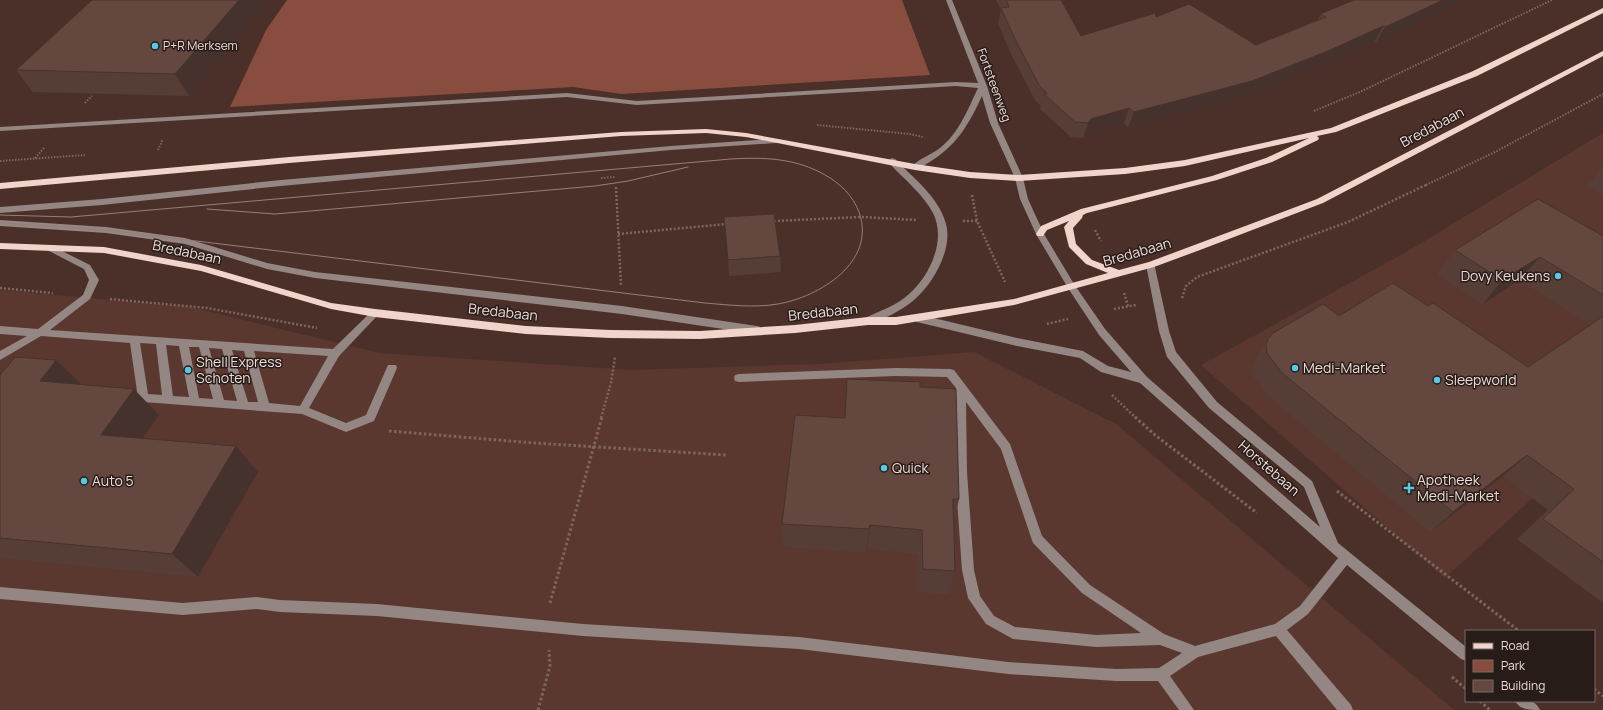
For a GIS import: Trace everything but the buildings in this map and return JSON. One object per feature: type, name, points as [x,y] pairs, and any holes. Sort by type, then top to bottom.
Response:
[{"type":"main road","points":[[1040,234],[1044,228],[1084,211],[1214,178],[1269,160],[1333,130],[1474,74],[1603,10]]},
{"type":"main road","name":"Bredabaan","points":[[0,246],[104,250],[201,268],[331,306],[375,313],[526,330],[700,335],[765,332],[868,321],[896,321],[1014,302],[1151,265],[1320,201],[1603,53]]},
{"type":"main road","points":[[0,186],[290,160],[621,134],[706,130],[746,135],[892,161],[915,167],[970,175],[1019,178],[1111,172],[1185,163],[1333,130]]},
{"type":"main road","points":[[1084,211],[1068,227],[1072,245],[1090,262],[1118,273]]},
{"type":"street","name":"Fortsteenweg","points":[[949,0],[984,86],[994,123],[1019,178],[1024,200],[1040,234]]},
{"type":"street","points":[[0,129],[222,114],[567,95],[637,103],[956,84],[984,86],[962,126],[947,146],[931,158],[915,167]]},
{"type":"street","points":[[0,210],[102,202],[281,183],[671,148],[773,141]]},
{"type":"street","points":[[868,321],[910,299],[924,284],[935,266],[942,237],[942,222],[938,214],[923,194],[892,161]]},
{"type":"street","points":[[0,223],[99,230],[185,241],[267,266],[315,275],[622,310],[765,332]]},
{"type":"street","name":"Horstebaan","points":[[1040,234],[1071,286],[1102,332],[1143,380],[1333,546],[1465,654]]},
{"type":"street","points":[[0,356],[39,333],[88,297],[94,280],[87,267],[52,249]]},
{"type":"street","points":[[1151,265],[1164,331],[1171,354],[1213,405],[1308,484],[1333,546]]},
{"type":"street","points":[[303,410],[335,353],[375,313]]},
{"type":"street","points":[[917,318],[1017,342],[1083,355],[1105,369],[1143,380]]},
{"type":"street","points":[[0,330],[335,353]]},
{"type":"street","points":[[135,340],[143,398],[303,410],[346,428],[370,418],[392,368]]},
{"type":"street","points":[[160,341],[168,400]]},
{"type":"street","points":[[183,343],[195,402]]},
{"type":"street","points":[[203,344],[220,404]]},
{"type":"street","points":[[226,346],[244,406]]},
{"type":"street","points":[[248,347],[266,407]]},
{"type":"street","points":[[739,378],[896,372],[950,374],[1006,448],[1037,539],[1086,589],[1160,639],[1195,652]]},
{"type":"street","points":[[961,388],[961,472],[968,570],[974,598],[990,620],[1013,633],[1096,641],[1160,639]]},
{"type":"street","points":[[0,593],[183,609],[257,603],[280,606],[377,610],[590,630],[799,643],[1008,668],[1116,675],[1161,674],[1195,652],[1278,629],[1304,610],[1346,556]]},
{"type":"street","points":[[1278,629],[1346,710]]},
{"type":"street","points":[[1161,674],[1187,710]]},
{"type":"street","points":[[1523,702],[1533,710]]},
{"type":"path","points":[[1311,113],[1362,91],[1552,0]]},
{"type":"path","points":[[1181,303],[1186,286],[1197,277],[1348,222],[1495,152],[1603,94]]},
{"type":"path","points":[[970,175],[972,197],[977,221],[1014,302]]},
{"type":"path","points":[[601,178],[615,177]]},
{"type":"path","points":[[616,187],[621,286]]},
{"type":"path","points":[[768,221],[861,217],[942,222],[977,221]]},
{"type":"path","points":[[618,234],[730,224]]},
{"type":"path","points":[[538,710],[550,666],[548,613],[611,383],[615,356]]},
{"type":"path","points":[[1109,392],[1155,435],[1263,518]]},
{"type":"path","points":[[346,428],[534,443],[726,455]]},
{"type":"path","points":[[1448,673],[1465,688]]},
{"type":"path","points":[[1595,690],[1603,696]]},
{"type":"path","points":[[1481,702],[1490,710]]},
{"type":"shaded area","points":[[1603,133],[1603,434],[1445,578],[1201,365],[1408,251]]},
{"type":"shaded area","points":[[0,290],[191,307],[379,353],[632,370],[820,364],[974,352],[1116,424],[1454,710],[0,710]]},
{"type":"green space","points":[[287,0],[902,0],[930,75],[622,94],[573,87],[230,107],[266,30]]},
{"type":"tram line","points":[[0,215],[71,217],[755,158],[779,160],[803,165],[831,178],[845,190],[856,206],[859,212],[862,230],[860,246],[852,261],[841,274],[826,285],[810,294],[794,300],[778,304],[751,306],[705,303],[106,230],[0,223]]},
{"type":"tram line","points":[[207,209],[275,214],[299,212],[595,186],[628,181],[688,167]]},
{"type":"place","name":"P+R Merksem","points":[[155,46]]},
{"type":"place","name":"Dovy Keukens","points":[[1558,276]]},
{"type":"place","name":"Medi-Market","points":[[1295,368]]},
{"type":"place","name":"Shell Express Schoten","points":[[188,370]]},
{"type":"place","name":"Sleepworld","points":[[1437,380]]},
{"type":"place","name":"Quick","points":[[884,468]]},
{"type":"place","name":"Auto 5","points":[[84,481]]},
{"type":"place","name":"Apotheek Medi-Market","points":[[1409,488]]}]
